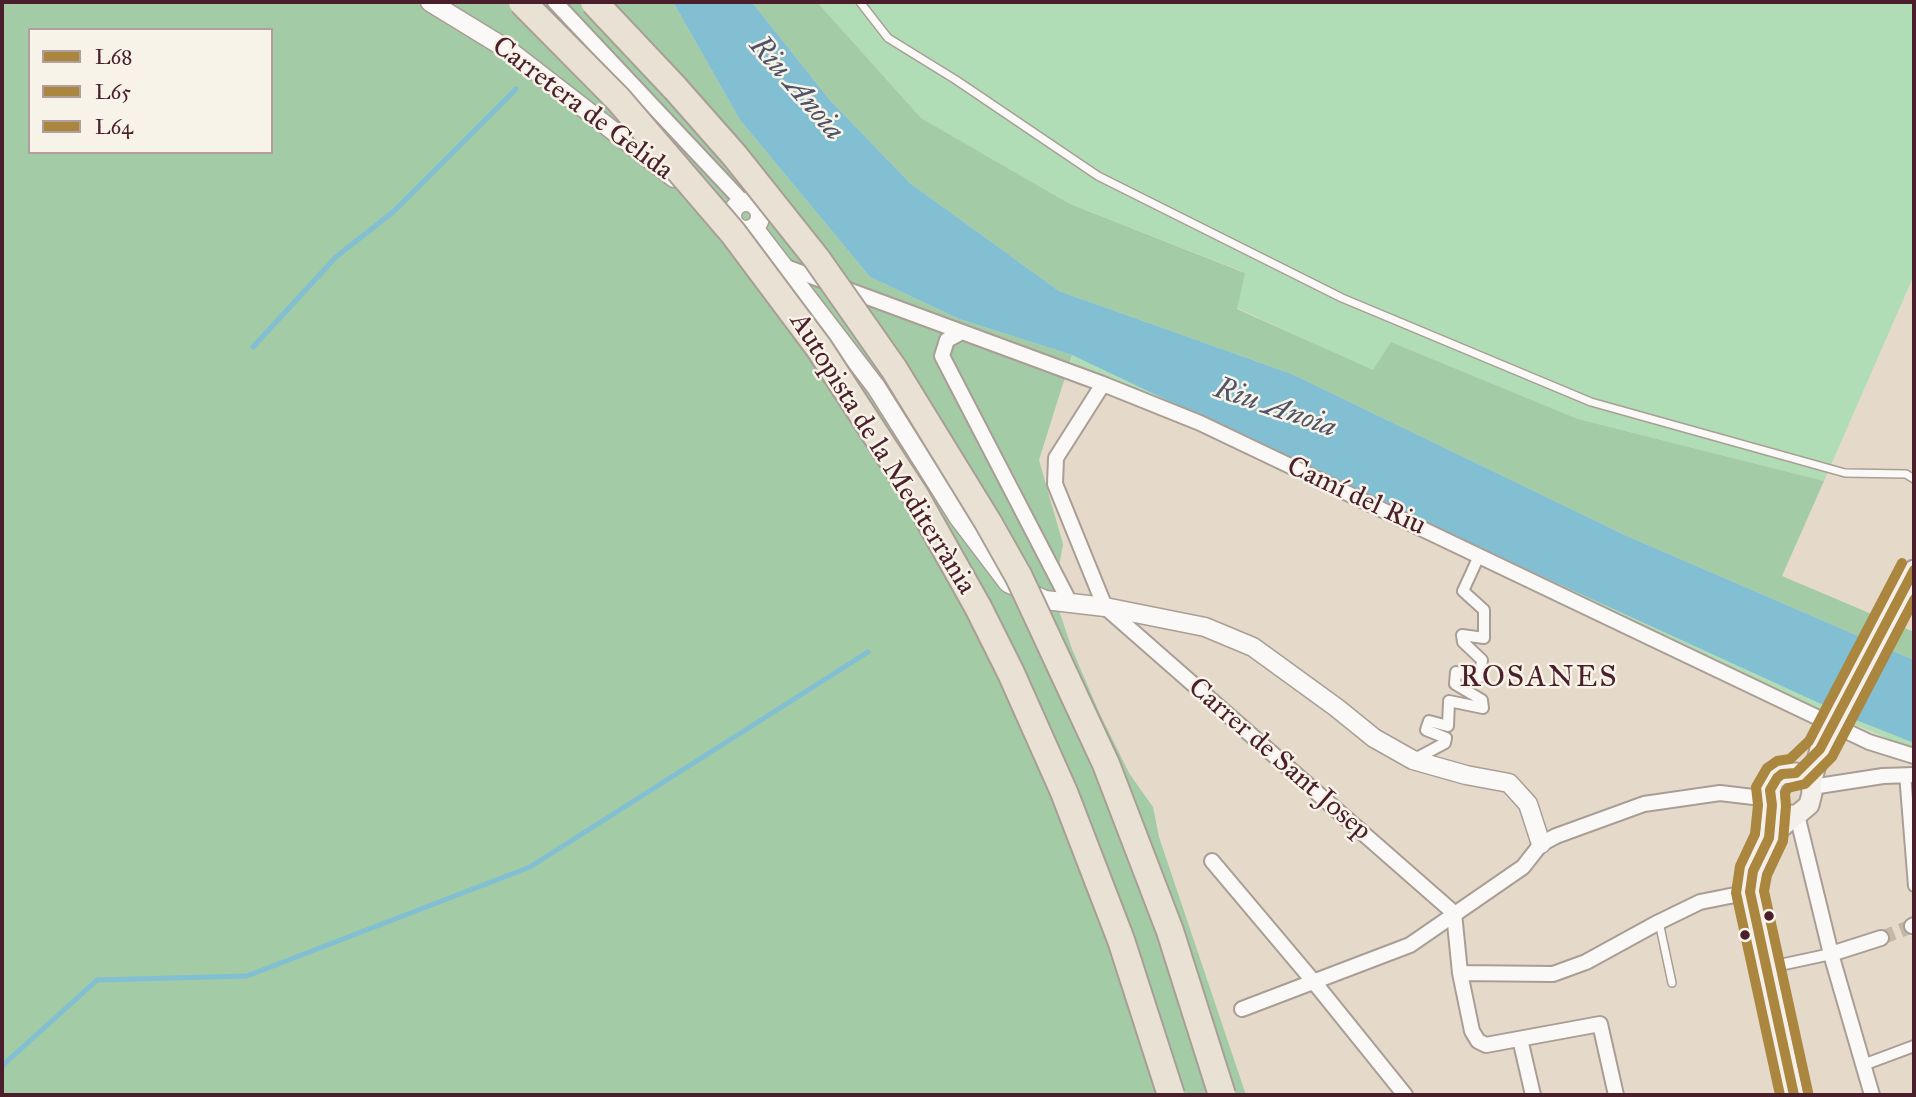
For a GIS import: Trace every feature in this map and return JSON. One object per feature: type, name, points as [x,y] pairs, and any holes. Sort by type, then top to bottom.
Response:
[{"type":"highway","name":"Autopista de la Mediterrània","points":[[522,2],[618,99],[733,233],[819,348],[915,495],[978,607],[1011,673],[1064,792],[1121,940],[1171,1095]]},
{"type":"highway","name":"Autopista de la Mediterrània","points":[[594,2],[727,147],[817,259],[894,369],[988,522],[1019,577],[1106,764],[1170,932],[1222,1095]]},
{"type":"main road","points":[[1769,838],[1809,805],[1806,781],[1820,749],[1914,570]]},
{"type":"main road","points":[[1794,1095],[1750,892],[1753,871],[1769,838],[1770,790],[1782,774],[1806,781]]},
{"type":"main road","points":[[1771,802],[1783,814],[1796,815]]},
{"type":"street","name":"Carretera de Gelida","points":[[430,2],[510,51],[679,182],[732,219]]},
{"type":"street","points":[[555,2],[743,202],[752,204],[759,211],[760,220],[754,228],[740,230],[732,219],[734,208],[743,202]]},
{"type":"street","points":[[754,228],[876,387],[958,517],[1009,583],[1045,600],[1105,607],[1205,627],[1253,648],[1374,738],[1413,760],[1466,775],[1509,783],[1528,804],[1541,844]]},
{"type":"street","name":"Camí del Riu","points":[[786,267],[1103,384],[1200,423],[1869,742],[1914,756]]},
{"type":"street","points":[[962,332],[947,340],[942,356],[1070,603]]},
{"type":"street","points":[[1103,384],[1056,458],[1055,484],[1105,607]]},
{"type":"street","points":[[1413,760],[1445,743],[1446,738],[1426,730],[1429,721],[1448,726],[1449,701],[1483,708],[1482,700],[1455,684],[1456,672],[1480,677],[1482,660],[1463,642],[1462,635],[1484,638],[1484,610],[1463,591],[1479,556]]},
{"type":"street","name":"Carrer de Sant Josep","points":[[1105,607],[1454,913]]},
{"type":"street","points":[[1806,781],[1821,784],[1910,775],[1914,886]]},
{"type":"street","points":[[1242,1009],[1410,945],[1523,867],[1541,844],[1556,836],[1644,804],[1720,793],[1745,794],[1771,802]]},
{"type":"street","points":[[1796,815],[1831,954],[1872,1095]]},
{"type":"street","points":[[1212,861],[1405,1095]]},
{"type":"street","points":[[1460,973],[1553,974],[1586,962],[1700,902],[1750,892]]},
{"type":"street","points":[[1454,913],[1460,973],[1472,1031],[1478,1041],[1486,1045],[1600,1024],[1616,1095]]},
{"type":"street","points":[[1766,968],[1831,954],[1881,938]]},
{"type":"street","points":[[1520,1039],[1533,1095]]},
{"type":"street","points":[[1863,1065],[1914,1046]]},
{"type":"lane","points":[[860,2],[888,38],[956,80],[1098,176],[1342,298],[1591,402],[1845,473],[1906,474],[1914,479]]},
{"type":"lane","points":[[1659,922],[1672,983]]},
{"type":"green space","points":[[2,2],[673,2],[740,120],[870,277],[959,319],[1072,355],[1039,460],[1063,544],[1054,596],[1072,649],[1099,712],[1129,773],[1153,807],[1159,837],[1246,1095],[2,1095]]},
{"type":"green space","points":[[752,2],[817,2],[921,118],[1070,204],[1245,273],[1237,309],[1373,370],[1391,342],[1578,419],[1824,481],[1782,576],[1914,632],[1914,660],[1627,536],[1292,374],[1059,291],[910,183],[829,99]]},
{"type":"green space","points":[[817,2],[1914,2],[1914,275],[1824,481],[1578,419],[1391,342],[1373,371],[1237,308],[1244,272],[1070,204],[921,118]]},
{"type":"green space","points":[[1072,355],[1410,516],[1856,720],[1914,743],[1914,750],[1712,663],[1070,367]]},
{"type":"water","name":"Riu Anoia","points":[[673,2],[752,2],[829,99],[910,183],[1059,291],[1292,374],[1627,536],[1914,660],[1914,743],[1856,720],[1410,516],[1072,355],[959,319],[870,277],[740,120]]},
{"type":"waterway","points":[[253,347],[336,257],[393,212],[516,89]]},
{"type":"waterway","points":[[2,1066],[97,980],[247,976],[530,867],[868,652]]},
{"type":"tunnel","points":[[1881,938],[1912,926]]},
{"type":"transit line","name":"L64","points":[[1780,1095],[1736,893],[1740,866],[1755,834],[1758,805],[1756,787],[1767,768],[1777,761],[1790,759],[1809,741],[1902,563]]},
{"type":"transit line","name":"L68","points":[[1794,1095],[1750,892],[1753,871],[1769,838],[1772,805],[1770,790],[1777,778],[1782,774],[1796,773],[1820,749],[1914,570]]},
{"type":"transit line","name":"L65","points":[[1808,1092],[1764,891],[1767,875],[1783,841],[1785,793],[1788,788],[1805,784],[1832,757],[1914,600]]},
{"type":"district","name":"ROSANES","points":[[1539,679]]}]
